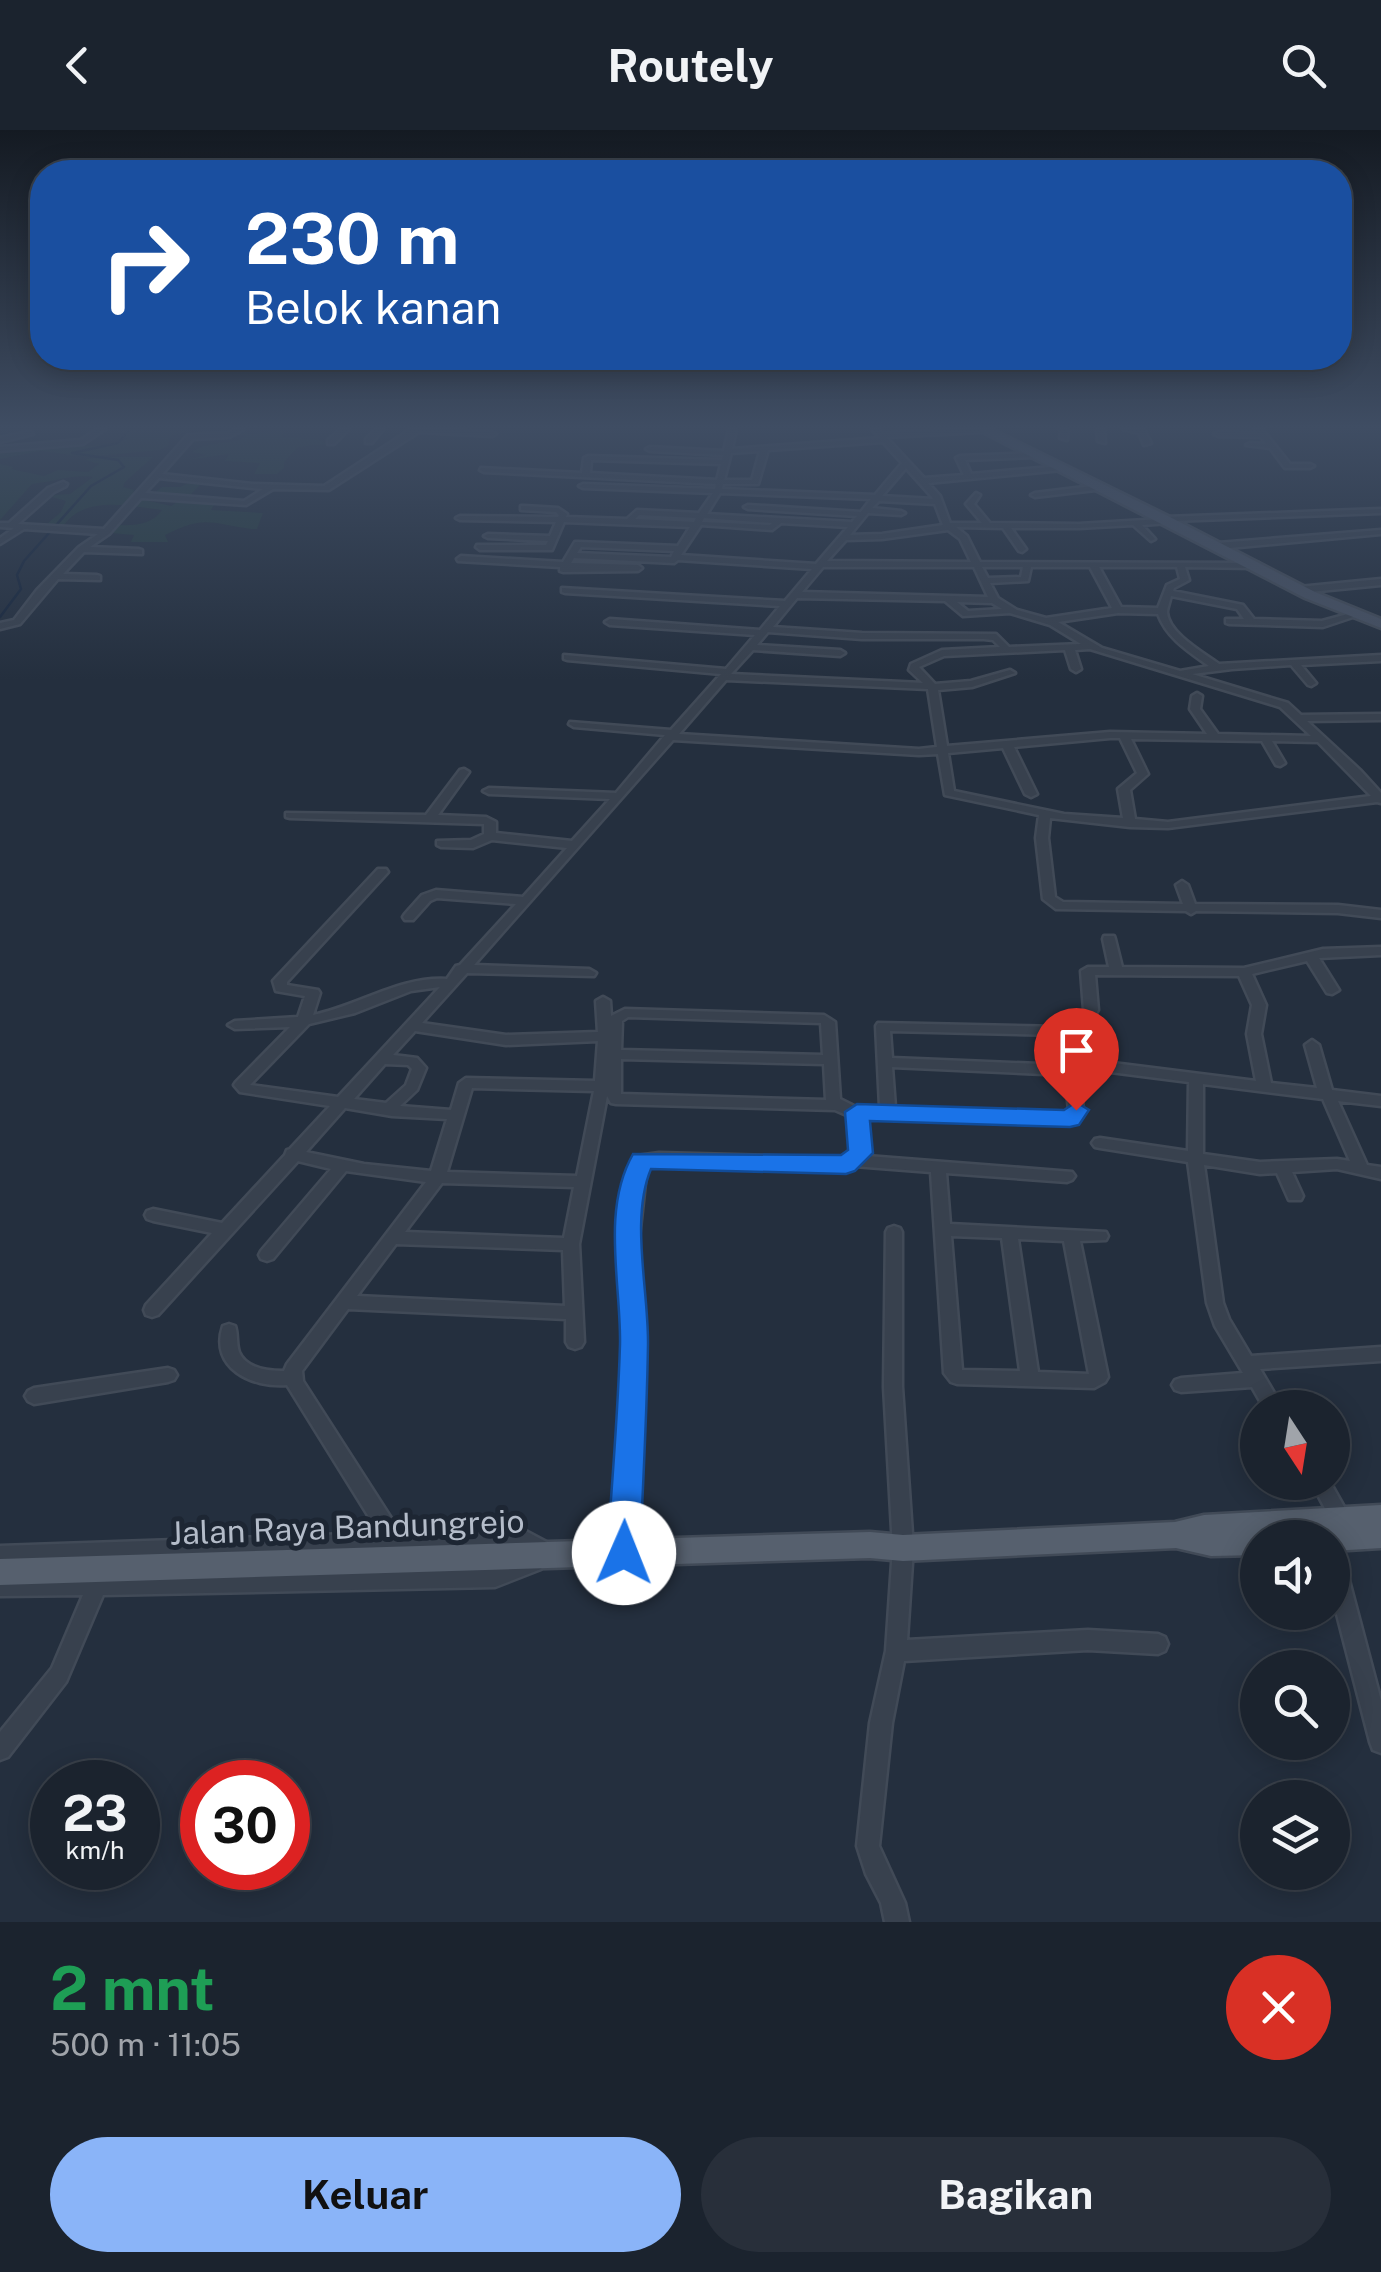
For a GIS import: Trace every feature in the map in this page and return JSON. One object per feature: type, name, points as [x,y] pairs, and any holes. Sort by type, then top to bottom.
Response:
[{"type":"main road","points":[[1153,513],[1299,590],[1381,624]]},
{"type":"main road","name":"Jalan Raya Bandungrejo","points":[[0,1572],[870,1544],[903,1548],[1175,1536],[1204,1528],[1240,1529]]},
{"type":"main road","name":"Jalan Raya Bandungrejo","points":[[1350,1531],[1380,1533]]},
{"type":"main road","name":"Jalan Raya Bandungrejo","points":[[1175,1536],[1210,1543],[1240,1542]]},
{"type":"street","points":[[0,542],[29,513]]},
{"type":"street","points":[[2,626],[17,622],[56,576],[122,513]]},
{"type":"street","points":[[480,547],[544,550],[562,520],[561,513]]},
{"type":"street","points":[[460,518],[629,521],[636,513]]},
{"type":"street","points":[[645,513],[702,517],[844,513]]},
{"type":"street","points":[[683,513],[772,528],[780,519],[853,524]]},
{"type":"street","points":[[674,558],[704,513]]},
{"type":"street","points":[[152,1310],[526,901],[752,647],[863,513]]},
{"type":"street","points":[[943,513],[948,526],[964,538],[994,600]]},
{"type":"street","points":[[977,513],[986,523]]},
{"type":"street","points":[[842,537],[876,540],[986,523],[1135,523],[1343,513]]},
{"type":"street","points":[[1135,523],[1151,539]]},
{"type":"street","points":[[1004,524],[1022,550]]},
{"type":"street","points":[[0,525],[106,532]]},
{"type":"street","points":[[1218,546],[1381,532]]},
{"type":"street","points":[[488,536],[688,540]]},
{"type":"street","points":[[460,559],[565,565],[602,567],[638,568],[562,568],[565,565],[572,555],[578,544],[674,558],[864,567],[1256,565]]},
{"type":"street","points":[[82,549],[139,552]]},
{"type":"street","points":[[985,581],[1024,579],[1027,566]]},
{"type":"street","points":[[1094,566],[1118,610]]},
{"type":"street","points":[[1180,566],[1185,580],[1167,593],[1162,611],[1174,634],[1217,667]]},
{"type":"street","points":[[56,576],[97,578]]},
{"type":"street","points":[[1299,590],[1381,582]]},
{"type":"street","points":[[565,590],[785,604]]},
{"type":"street","points":[[1167,593],[1240,607],[1251,621]]},
{"type":"street","points":[[794,595],[994,600],[1010,610],[1046,621],[1090,646],[1284,706],[1301,718],[1380,799]]},
{"type":"street","points":[[952,600],[966,614],[1010,610]]},
{"type":"street","points":[[1046,621],[1118,610],[1162,611]]},
{"type":"street","points":[[1229,621],[1323,624],[1356,613]]},
{"type":"street","points":[[610,622],[862,636],[991,636],[1006,649]]},
{"type":"street","points":[[1090,646],[942,654],[914,666],[933,687],[949,793],[1045,814],[1168,825],[1380,799]]},
{"type":"street","points":[[752,647],[840,653]]},
{"type":"street","points":[[1069,647],[1076,669]]},
{"type":"street","points":[[567,657],[726,674],[933,687],[972,684],[1010,673]]},
{"type":"street","points":[[1178,674],[1217,667],[1381,658]]},
{"type":"street","points":[[1294,663],[1311,682]]},
{"type":"street","points":[[1197,696],[1195,709],[1214,736]]},
{"type":"street","points":[[1301,718],[1376,717],[1381,729]]},
{"type":"street","points":[[574,724],[671,735],[945,752],[1052,738],[1322,739]]},
{"type":"street","points":[[1124,736],[1143,774],[1124,789],[1130,824]]},
{"type":"street","points":[[1265,738],[1280,764]]},
{"type":"street","points":[[1007,744],[1031,794]]},
{"type":"street","points":[[430,818],[464,772]]},
{"type":"street","points":[[489,790],[616,796]]},
{"type":"street","points":[[1045,814],[1043,859],[1048,899],[1055,904],[1191,910],[1294,908],[1381,914]]},
{"type":"street","points":[[290,815],[489,821],[490,836]]},
{"type":"street","points":[[441,843],[472,844],[490,836],[574,845]]},
{"type":"street","points":[[382,872],[280,981],[280,988],[314,993],[304,1021],[242,1080],[241,1086],[391,1110],[457,1115]]},
{"type":"street","points":[[1182,885],[1191,910]]},
{"type":"street","points":[[409,917],[426,898],[436,894],[526,901]]},
{"type":"street","points":[[1109,938],[1117,972]]},
{"type":"street","points":[[1381,951],[1311,956],[1244,972],[1088,971],[1091,1010],[1080,1028],[1082,1064],[1381,1101]]},
{"type":"street","points":[[1311,956],[1332,990]]},
{"type":"street","points":[[462,969],[590,973]]},
{"type":"street","points":[[1244,972],[1258,1005],[1253,1016],[1258,1042],[1255,1055],[1265,1086]]},
{"type":"street","points":[[235,1025],[304,1021],[340,1014],[418,984],[449,983]]},
{"type":"street","points":[[575,1342],[571,1244],[602,1086],[603,1001]]},
{"type":"street","points":[[838,1106],[833,1099],[828,1022],[812,1017],[618,1014],[613,1093],[624,1102],[838,1106],[857,1112],[1070,1119],[1076,1110],[1068,1036],[1064,1031],[887,1024],[883,1030],[888,1112]]},
{"type":"street","points":[[413,1026],[506,1040],[605,1036]]},
{"type":"street","points":[[1312,1045],[1327,1094],[1360,1167]]},
{"type":"street","points":[[616,1054],[830,1060]]},
{"type":"street","points":[[381,1059],[412,1061],[419,1068],[418,1079],[391,1110]]},
{"type":"street","points":[[885,1062],[1070,1070]]},
{"type":"street","points":[[1196,1079],[1194,1158],[1216,1303],[1221,1321],[1264,1390]]},
{"type":"street","points":[[396,1542],[292,1377],[293,1369],[438,1178],[463,1086],[472,1082],[602,1086]]},
{"type":"street","points":[[856,1161],[861,1153],[857,1112]]},
{"type":"street","points":[[1100,1143],[1260,1168],[1322,1164],[1360,1167],[1381,1174]]},
{"type":"street","points":[[292,1154],[340,1167],[438,1178],[582,1182]]},
{"type":"street","points":[[624,1553],[634,1341],[628,1256],[633,1181],[642,1160],[846,1164],[856,1161],[1067,1176]]},
{"type":"street","points":[[267,1255],[340,1167]]},
{"type":"street","points":[[938,1167],[956,1377],[1094,1381],[1098,1377],[1071,1234]]},
{"type":"street","points":[[1282,1167],[1296,1196]]},
{"type":"street","points":[[153,1215],[225,1230]]},
{"type":"street","points":[[943,1230],[1100,1236]]},
{"type":"street","points":[[894,1232],[893,1387],[903,1548],[896,1651],[882,1723],[868,1846],[871,1864],[893,1904],[897,1922]]},
{"type":"street","points":[[1009,1232],[1030,1379]]},
{"type":"street","points":[[392,1238],[571,1244]]},
{"type":"street","points":[[345,1302],[571,1313]]},
{"type":"street","points":[[229,1331],[230,1350],[240,1364],[269,1378],[292,1377]]},
{"type":"street","points":[[1180,1385],[1381,1354]]},
{"type":"street","points":[[34,1396],[92,1388],[116,1380],[168,1375]]},
{"type":"street","points":[[0,1554],[520,1537],[554,1556]]},
{"type":"street","points":[[0,1587],[495,1578],[554,1556]]},
{"type":"street","points":[[0,1749],[59,1675],[97,1584]]},
{"type":"street","points":[[1350,1623],[1381,1742]]},
{"type":"street","points":[[896,1651],[1088,1640],[1158,1644]]},
{"type":"green space","points":[[60,513],[78,513],[64,525],[47,524]]},
{"type":"green space","points":[[263,513],[257,529],[199,523],[165,535],[168,542],[131,542],[134,535],[110,533],[119,525],[149,521],[158,515]]},
{"type":"waterway","points":[[0,617],[21,589],[17,575],[24,561],[67,513]]},
{"type":"route","points":[[624,1553],[626,1445],[632,1410],[634,1341],[628,1256],[633,1181],[642,1160],[846,1164],[856,1161],[861,1153],[857,1112],[1070,1119],[1076,1116],[1076,1110]]}]
